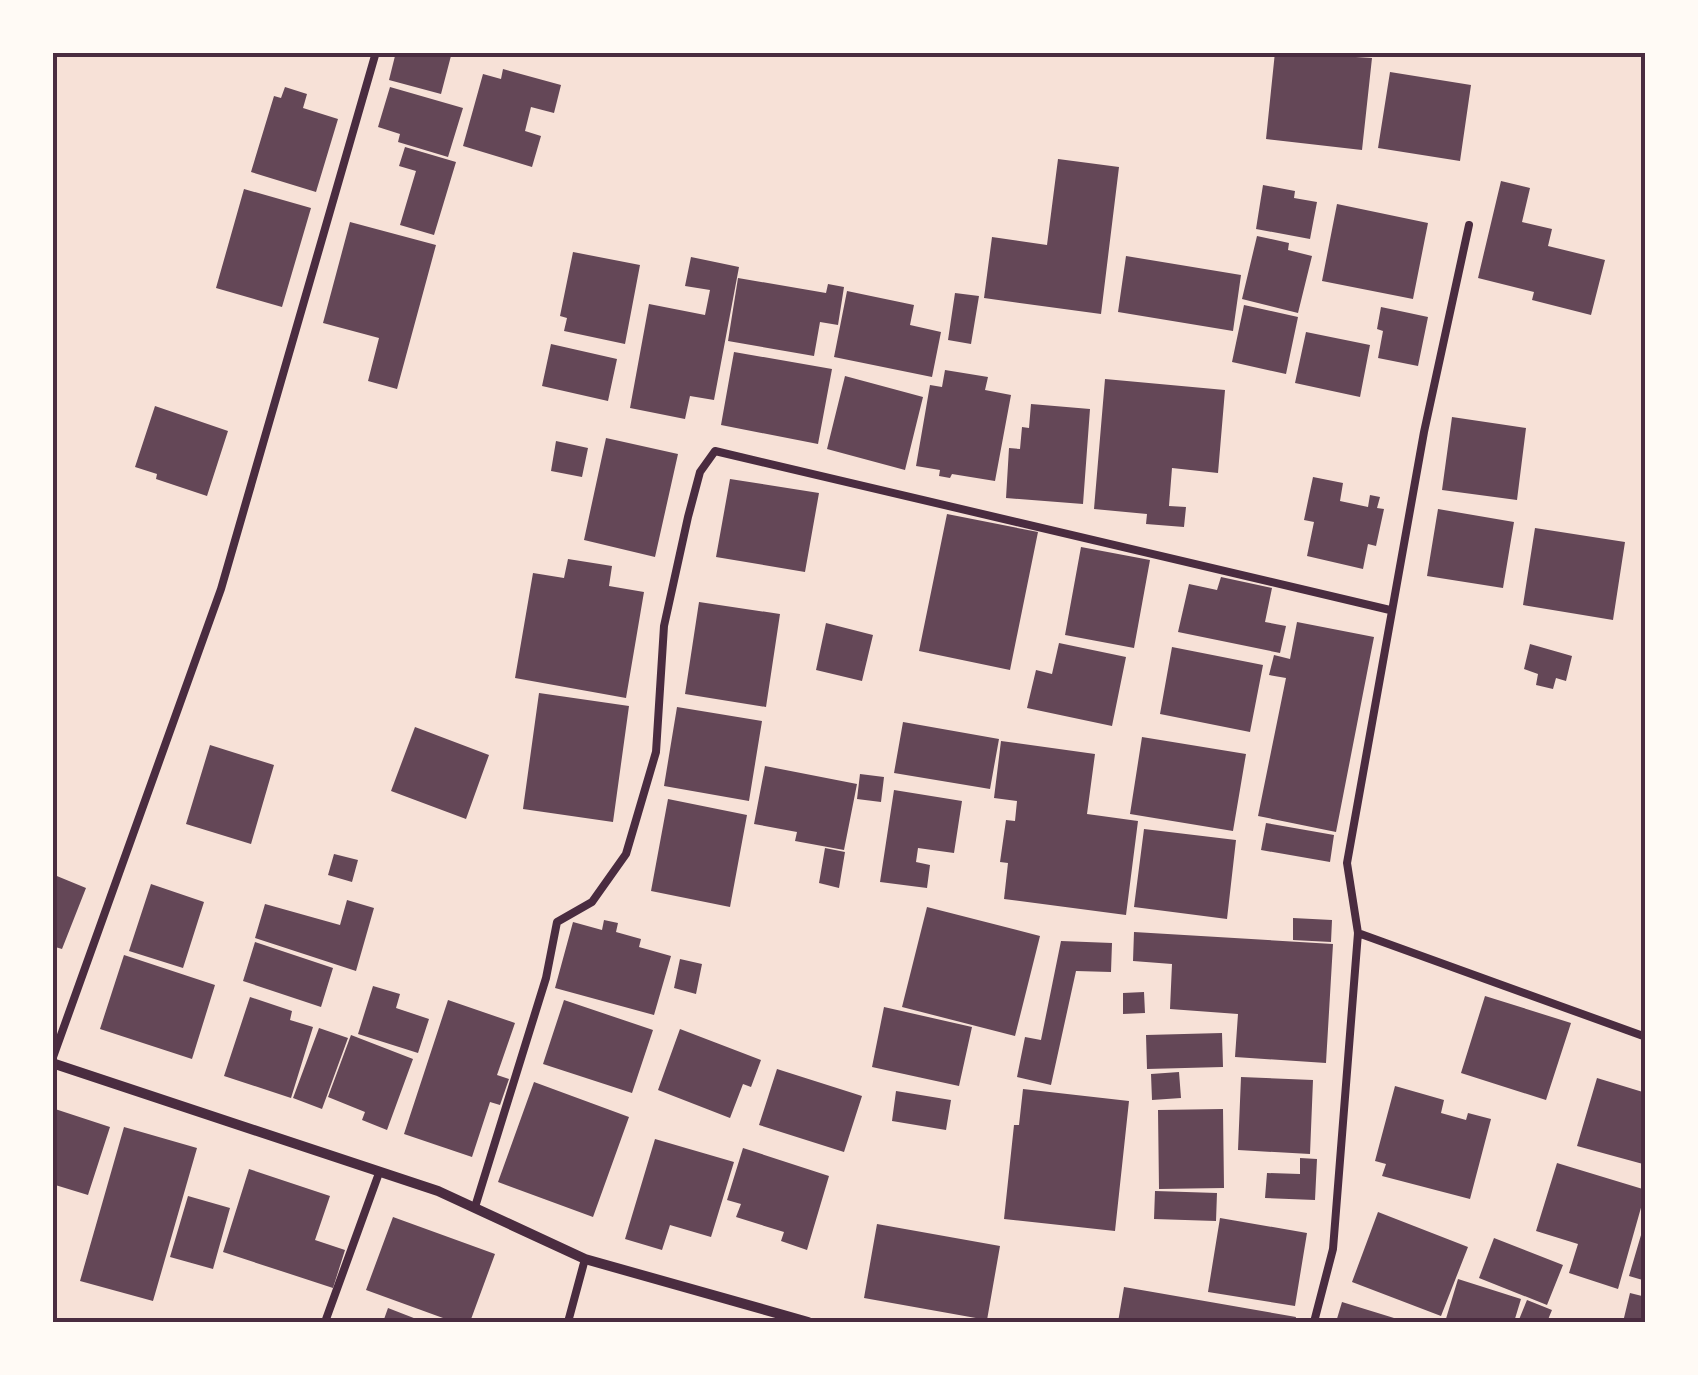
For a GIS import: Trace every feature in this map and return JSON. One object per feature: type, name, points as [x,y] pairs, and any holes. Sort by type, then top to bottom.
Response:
[{"type":"street","points":[[52,1062],[475,1207],[585,1259],[808,1322]]},
{"type":"lane","points":[[52,1062],[221,589],[376,52]]},
{"type":"lane","points":[[1314,1322],[1332,1250],[1358,934],[1347,863],[1390,610],[1470,225]]},
{"type":"lane","points":[[475,1207],[546,978],[556,922],[592,902],[626,854],[656,752],[664,626],[688,516],[700,472],[715,451],[1390,610]]},
{"type":"lane","points":[[1358,934],[1646,1036]]},
{"type":"lane","points":[[325,1322],[379,1173]]},
{"type":"lane","points":[[568,1322],[585,1259]]},
{"type":"building","points":[[396,52],[452,52],[441,94],[389,80]]},
{"type":"building","points":[[1275,52],[1372,58],[1362,150],[1266,139]]},
{"type":"building","points":[[503,69],[561,85],[554,113],[531,107],[525,131],[541,136],[532,167],[463,146],[483,74],[501,79]]},
{"type":"building","points":[[1390,72],[1471,85],[1460,161],[1378,148]]},
{"type":"building","points":[[285,87],[307,94],[303,108],[338,119],[316,192],[251,172],[274,96],[281,98]]},
{"type":"building","points":[[390,87],[463,108],[448,157],[398,142],[400,134],[378,127]]},
{"type":"building","points":[[405,147],[456,162],[434,235],[400,225],[416,171],[399,166]]},
{"type":"building","points":[[1058,159],[1119,167],[1101,314],[984,298],[992,237],[1047,245]]},
{"type":"building","points":[[1501,181],[1530,188],[1522,222],[1552,229],[1548,246],[1605,260],[1591,315],[1532,300],[1534,292],[1478,278]]},
{"type":"building","points":[[1263,185],[1295,191],[1294,198],[1317,202],[1310,239],[1256,229]]},
{"type":"building","points":[[244,189],[311,208],[282,307],[216,288]]},
{"type":"building","points":[[1337,204],[1428,223],[1413,299],[1322,281]]},
{"type":"building","points":[[350,222],[436,245],[397,389],[368,381],[379,338],[323,323]]},
{"type":"building","points":[[1257,236],[1289,243],[1288,250],[1312,256],[1298,313],[1242,299]]},
{"type":"building","points":[[573,252],[640,265],[625,344],[564,331],[567,318],[560,316]]},
{"type":"building","points":[[1126,256],[1241,275],[1233,331],[1118,312]]},
{"type":"building","points":[[691,257],[739,267],[714,400],[690,396],[685,419],[630,408],[649,304],[705,315],[710,290],[685,286]]},
{"type":"building","points":[[738,278],[826,293],[828,284],[844,287],[838,325],[820,322],[814,356],[728,341]]},
{"type":"building","points":[[847,291],[914,305],[910,325],[941,332],[932,377],[834,357]]},
{"type":"building","points":[[955,293],[979,296],[971,344],[948,340]]},
{"type":"building","points":[[1244,305],[1298,317],[1286,374],[1232,362]]},
{"type":"building","points":[[1381,307],[1428,317],[1418,366],[1378,358],[1383,331],[1377,329]]},
{"type":"building","points":[[1306,332],[1370,345],[1360,397],[1295,383]]},
{"type":"building","points":[[551,344],[617,359],[608,401],[542,386]]},
{"type":"building","points":[[734,352],[832,369],[818,444],[721,425]]},
{"type":"building","points":[[945,370],[988,377],[985,390],[1011,395],[995,481],[952,474],[950,478],[939,476],[940,470],[916,466],[930,385],[942,387]]},
{"type":"building","points":[[845,376],[923,397],[905,470],[827,449]]},
{"type":"building","points":[[1105,379],[1225,390],[1218,473],[1172,468],[1169,506],[1186,507],[1184,527],[1146,524],[1147,514],[1094,509]]},
{"type":"building","points":[[1031,404],[1090,409],[1083,504],[1006,498],[1009,448],[1020,449],[1022,427],[1029,428]]},
{"type":"building","points":[[155,406],[228,431],[207,496],[156,479],[157,474],[135,467]]},
{"type":"building","points":[[1452,417],[1526,428],[1517,500],[1442,490]]},
{"type":"building","points":[[606,438],[678,454],[655,557],[584,540]]},
{"type":"building","points":[[556,441],[588,448],[582,477],[551,471]]},
{"type":"building","points":[[1313,477],[1343,483],[1340,501],[1368,507],[1370,495],[1380,497],[1377,508],[1384,509],[1376,546],[1368,544],[1363,569],[1307,556],[1314,522],[1304,520]]},
{"type":"building","points":[[730,479],[819,493],[805,572],[716,557]]},
{"type":"building","points":[[1438,509],[1514,522],[1503,588],[1427,576]]},
{"type":"building","points":[[947,514],[1038,532],[1010,670],[919,651]]},
{"type":"building","points":[[1535,528],[1625,542],[1613,620],[1523,605]]},
{"type":"building","points":[[1081,547],[1150,560],[1134,648],[1065,635]]},
{"type":"building","points":[[568,559],[612,566],[609,586],[644,592],[626,698],[515,678],[533,573],[564,578]]},
{"type":"building","points":[[1221,577],[1272,588],[1265,622],[1286,626],[1280,653],[1178,632],[1189,584],[1217,590]]},
{"type":"building","points":[[699,602],[780,614],[766,707],[685,694]]},
{"type":"building","points":[[1297,622],[1374,637],[1336,832],[1258,816],[1286,678],[1269,675],[1274,655],[1290,659]]},
{"type":"building","points":[[826,623],[873,635],[862,681],[816,670]]},
{"type":"building","points":[[1059,643],[1126,657],[1112,726],[1027,708],[1036,670],[1052,674]]},
{"type":"building","points":[[1530,644],[1572,656],[1566,681],[1556,678],[1553,689],[1536,685],[1538,674],[1524,669]]},
{"type":"building","points":[[1172,647],[1263,665],[1250,732],[1160,714]]},
{"type":"building","points":[[539,693],[629,706],[613,822],[523,809]]},
{"type":"building","points":[[677,707],[762,721],[749,801],[664,786]]},
{"type":"building","points":[[903,722],[999,739],[990,789],[894,773]]},
{"type":"building","points":[[415,727],[489,755],[466,819],[391,791]]},
{"type":"building","points":[[1142,737],[1246,754],[1233,831],[1130,814]]},
{"type":"building","points":[[1001,741],[1095,754],[1087,814],[1138,821],[1126,915],[1004,899],[1008,863],[1000,862],[1006,820],[1015,821],[1017,801],[994,798]]},
{"type":"building","points":[[210,745],[274,765],[251,844],[186,824]]},
{"type":"building","points":[[765,766],[857,784],[844,850],[795,841],[797,832],[754,824]]},
{"type":"building","points":[[860,774],[884,777],[881,802],[857,799]]},
{"type":"building","points":[[894,790],[962,801],[954,853],[918,848],[916,862],[930,865],[927,888],[880,882]]},
{"type":"building","points":[[668,799],[747,815],[730,907],[651,891]]},
{"type":"building","points":[[1266,823],[1334,835],[1330,862],[1261,850]]},
{"type":"building","points":[[1144,829],[1236,840],[1227,919],[1134,907]]},
{"type":"building","points":[[825,848],[845,852],[839,888],[819,883]]},
{"type":"building","points":[[334,854],[358,860],[352,882],[328,875]]},
{"type":"building","points":[[52,874],[86,888],[62,949],[52,946]]},
{"type":"building","points":[[151,884],[204,902],[183,968],[129,951]]},
{"type":"building","points":[[347,900],[374,908],[356,971],[255,938],[265,904],[340,925]]},
{"type":"building","points":[[927,907],[1040,936],[1015,1036],[902,1007]]},
{"type":"building","points":[[1293,918],[1332,920],[1331,942],[1293,940]]},
{"type":"building","points":[[604,920],[618,923],[616,932],[641,939],[639,947],[671,956],[654,1015],[555,988],[573,922],[602,930]]},
{"type":"building","points":[[1134,932],[1333,944],[1326,1063],[1235,1057],[1238,1014],[1170,1009],[1172,964],[1133,961]]},
{"type":"building","points":[[1061,941],[1112,943],[1111,972],[1076,971],[1051,1085],[1017,1077],[1025,1037],[1041,1040]]},
{"type":"building","points":[[255,942],[333,968],[321,1007],[243,981]]},
{"type":"building","points":[[124,955],[215,985],[192,1059],[100,1029]]},
{"type":"building","points":[[680,959],[702,964],[696,994],[674,988]]},
{"type":"building","points":[[373,986],[400,994],[396,1008],[429,1019],[418,1053],[358,1034]]},
{"type":"building","points":[[1144,992],[1145,1013],[1123,1014],[1123,993]]},
{"type":"building","points":[[1485,996],[1571,1023],[1546,1100],[1461,1073]]},
{"type":"building","points":[[250,997],[292,1011],[290,1020],[313,1027],[291,1098],[224,1076]]},
{"type":"building","points":[[448,1000],[515,1023],[497,1075],[509,1079],[500,1105],[490,1102],[472,1157],[404,1134]]},
{"type":"building","points":[[564,1000],[653,1030],[632,1093],[543,1064]]},
{"type":"building","points":[[884,1007],[972,1027],[959,1086],[872,1067]]},
{"type":"building","points":[[319,1028],[348,1038],[322,1109],[293,1098]]},
{"type":"building","points":[[680,1029],[761,1060],[751,1087],[743,1084],[730,1118],[658,1090]]},
{"type":"building","points":[[1222,1033],[1223,1067],[1147,1069],[1146,1035]]},
{"type":"building","points":[[351,1035],[413,1059],[387,1130],[362,1120],[365,1112],[328,1097]]},
{"type":"building","points":[[777,1069],[862,1096],[844,1152],[759,1125]]},
{"type":"building","points":[[1179,1072],[1181,1098],[1152,1100],[1151,1074]]},
{"type":"building","points":[[1241,1077],[1313,1080],[1310,1154],[1238,1150]]},
{"type":"building","points":[[1597,1078],[1646,1093],[1643,1164],[1577,1146]]},
{"type":"building","points":[[534,1082],[629,1117],[593,1217],[498,1182]]},
{"type":"building","points":[[1395,1086],[1444,1100],[1441,1113],[1466,1120],[1468,1113],[1491,1119],[1470,1199],[1382,1176],[1386,1164],[1375,1161]]},
{"type":"building","points":[[1023,1089],[1129,1101],[1115,1231],[1004,1219],[1014,1125],[1019,1125]]},
{"type":"building","points":[[896,1091],[951,1100],[946,1130],[892,1121]]},
{"type":"building","points":[[52,1108],[110,1127],[88,1195],[52,1184]]},
{"type":"building","points":[[1223,1109],[1224,1188],[1159,1189],[1158,1110]]},
{"type":"building","points":[[124,1127],[197,1148],[153,1301],[80,1281]]},
{"type":"building","points":[[655,1139],[734,1162],[711,1237],[670,1225],[662,1250],[625,1239]]},
{"type":"building","points":[[743,1148],[829,1176],[807,1250],[781,1241],[784,1232],[736,1217],[741,1204],[727,1200]]},
{"type":"building","points":[[1300,1158],[1317,1159],[1315,1200],[1265,1198],[1267,1173],[1300,1174]]},
{"type":"building","points":[[1557,1163],[1646,1190],[1618,1289],[1569,1273],[1578,1244],[1536,1231]]},
{"type":"building","points":[[249,1169],[330,1196],[315,1240],[345,1250],[333,1288],[223,1252]]},
{"type":"building","points":[[1155,1191],[1217,1193],[1216,1221],[1154,1219]]},
{"type":"building","points":[[188,1196],[230,1208],[213,1269],[170,1257]]},
{"type":"building","points":[[1378,1212],[1468,1247],[1441,1316],[1352,1282]]},
{"type":"building","points":[[393,1217],[495,1254],[470,1322],[454,1322],[366,1290]]},
{"type":"building","points":[[1220,1218],[1307,1233],[1295,1306],[1208,1292]]},
{"type":"building","points":[[1646,1218],[1646,1281],[1629,1276]]},
{"type":"building","points":[[877,1224],[1000,1246],[987,1320],[864,1298]]},
{"type":"building","points":[[1494,1238],[1563,1265],[1547,1305],[1479,1278]]},
{"type":"building","points":[[1458,1279],[1521,1299],[1514,1322],[1445,1322]]},
{"type":"building","points":[[1124,1287],[1296,1317],[1295,1322],[1118,1322]]},
{"type":"building","points":[[1630,1293],[1646,1297],[1646,1322],[1623,1322]]},
{"type":"building","points":[[1527,1300],[1552,1310],[1547,1322],[1518,1322]]},
{"type":"building","points":[[1342,1302],[1407,1322],[1336,1322]]},
{"type":"building","points":[[388,1308],[424,1322],[383,1322]]}]
